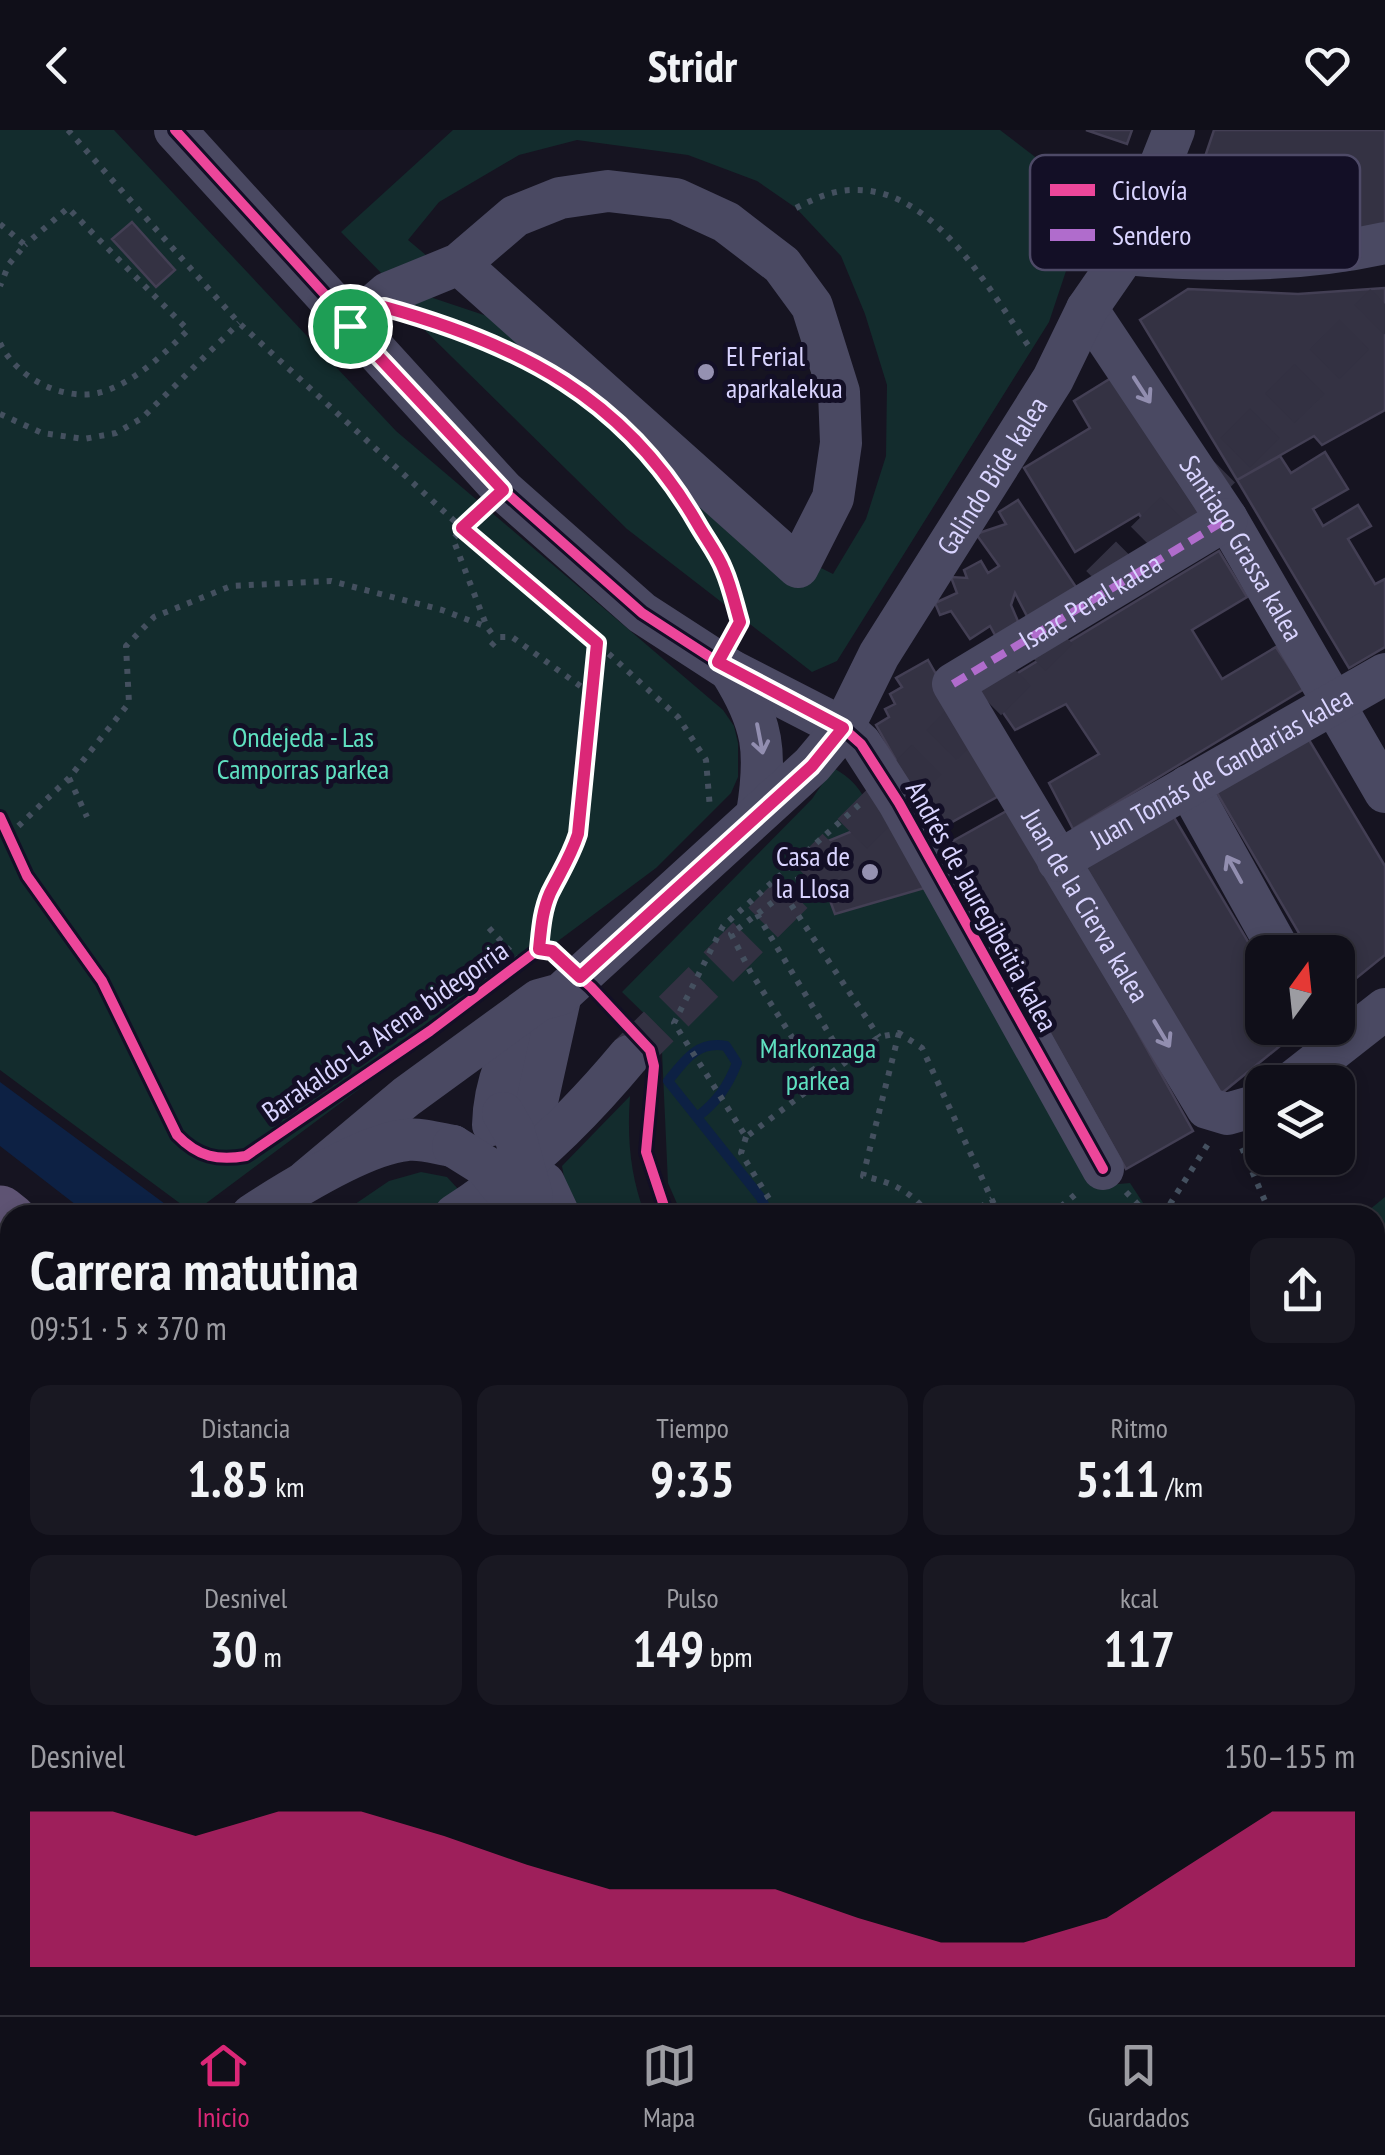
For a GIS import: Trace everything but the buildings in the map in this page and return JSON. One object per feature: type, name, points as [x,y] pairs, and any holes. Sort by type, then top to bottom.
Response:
[{"type":"street","name":"Andrés de Jauregibeitia kalea","points":[[175,130],[503,490],[642,612],[724,666],[843,728],[861,744],[886,780],[1104,1169]]},
{"type":"street","name":"Galindo Bide kalea","points":[[1164,155],[1174,130]]},
{"type":"street","points":[[350,326],[388,293],[459,264],[516,216],[560,198],[608,191],[676,198],[726,222],[782,266],[812,306],[839,392],[841,443],[833,498],[798,567],[459,264]]},
{"type":"street","points":[[1360,250],[1385,244]]},
{"type":"street","name":"Galindo Bide kalea","points":[[550,983],[711,855],[812,766],[843,728],[878,655],[1052,378],[1087,309],[1114,270]]},
{"type":"street","name":"Santiago Grassa kalea","points":[[1087,309],[1227,519],[1385,792]]},
{"type":"street","name":"Isaac Peral kalea","points":[[953,684],[1227,519]]},
{"type":"street","points":[[724,666],[759,726],[766,807]]},
{"type":"street","name":"Juan Tomás de Gandarias kalea","points":[[1058,860],[1385,674]]},
{"type":"street","name":"Juan de la Cierva kalea","points":[[953,684],[1207,1108],[1245,1109]]},
{"type":"street","name":"Galindo Bide kalea","points":[[766,807],[817,739],[815,722],[802,706]]},
{"type":"street","points":[[1188,786],[1271,935]]},
{"type":"street","points":[[530,1203],[550,983]]},
{"type":"street","points":[[267,1205],[298,1185],[550,983]]},
{"type":"street","points":[[496,1114],[508,1054],[550,983]]},
{"type":"street","points":[[1355,1025],[1385,1009]]},
{"type":"street","points":[[1306,1065],[1323,1045]]},
{"type":"street","points":[[471,1205],[556,1134],[629,1056]]},
{"type":"street","points":[[406,1097],[465,1090],[496,1114],[530,1203]]},
{"type":"street","points":[[298,1185],[409,1139],[454,1146],[530,1203]]},
{"type":"path","points":[[68,130],[238,323],[462,528],[678,717],[706,760],[711,855]]},
{"type":"path","points":[[796,208],[824,194],[854,190],[880,193],[912,205],[967,260],[1052,378]]},
{"type":"path","points":[[0,286],[9,264],[25,245],[68,208],[188,330],[130,378],[98,393],[71,392],[25,376],[8,360],[0,343]]},
{"type":"path","points":[[0,224],[25,245]]},
{"type":"path","points":[[414,315],[495,345]]},
{"type":"path","points":[[0,414],[42,433],[84,439],[116,434],[142,418],[238,323]]},
{"type":"path","points":[[503,490],[453,539],[486,627],[493,642],[512,637],[591,694]]},
{"type":"path","points":[[698,524],[724,569],[740,622],[724,666]]},
{"type":"path","points":[[9,836],[70,778],[128,703],[126,646],[154,617],[230,586],[331,581],[442,610],[486,627]]},
{"type":"path","points":[[539,949],[549,895],[570,858],[578,834],[597,643]]},
{"type":"path","points":[[70,778],[87,817]]},
{"type":"path","points":[[746,1137],[674,1022],[723,926],[886,780]]},
{"type":"path","points":[[0,817],[15,849]]},
{"type":"path","points":[[793,864],[799,880],[731,934],[820,1081]]},
{"type":"path","points":[[784,894],[878,1038]]},
{"type":"path","points":[[757,914],[846,1062]]},
{"type":"path","points":[[489,928],[550,983]]},
{"type":"path","points":[[773,1205],[741,1153],[746,1137],[878,1038],[899,1034],[922,1048],[995,1205]]},
{"type":"path","points":[[899,1034],[863,1176],[901,1188],[922,1205]]},
{"type":"path","points":[[1171,1205],[1245,1109]]},
{"type":"path","points":[[1261,1175],[1269,1205]]},
{"type":"path","points":[[984,1205],[992,1199]]},
{"type":"green space","name":"Ondejeda - Las Camporras parkea","points":[[0,130],[114,130],[396,431],[723,710],[734,726],[738,743],[738,777],[731,793],[656,868],[204,1205],[182,1205],[0,1070]]},
{"type":"green space","points":[[453,130],[1000,130],[1033,155],[1030,270],[1066,270],[1049,322],[837,661],[812,672],[627,529],[395,301],[421,294],[511,324],[809,562],[833,574],[866,519],[886,456],[887,385],[865,314],[841,256],[796,208],[757,181],[688,155],[577,140],[519,155],[439,202],[408,240],[433,261],[387,279],[341,232]]},
{"type":"green space","name":"Markonzaga parkea","points":[[833,768],[860,790],[874,823],[828,841],[814,857],[835,914],[928,887],[1086,1180],[1108,1185],[1130,1183],[1144,1205],[678,1205],[668,1183],[661,1030],[622,992],[812,799]]},
{"type":"green space","points":[[630,1096],[631,1156],[642,1205],[574,1205],[562,1166]]},
{"type":"green space","points":[[421,1172],[447,1177],[473,1205],[354,1205],[389,1181]]},
{"type":"water","points":[[0,1082],[166,1205],[76,1205],[0,1146]]},
{"type":"waterway","points":[[697,1117],[721,1093],[737,1063],[726,1046],[700,1049],[668,1081],[764,1205]]},
{"type":"tunnel","points":[[1101,586],[1385,304]]},
{"type":"tunnel","points":[[629,1056],[1058,629]]},
{"type":"marked path","points":[[953,684],[1227,519]]},
{"type":"cycle path","points":[[175,130],[503,490],[642,613],[730,670],[843,728],[861,744],[899,803],[1103,1169]]},
{"type":"cycle path","name":"Barakaldo-La Arena bidegorria","points":[[0,817],[27,876],[102,981],[177,1135],[201,1153],[226,1158],[246,1156],[430,1031],[539,949],[546,948],[591,987],[650,1050],[654,1066],[646,1152],[664,1205]]},
{"type":"place","name":"El Ferial aparkalekua","points":[[706,372]]},
{"type":"place","name":"Casa de la Llosa","points":[[870,872]]},
{"type":"route","points":[[384,307],[444,324],[566,380],[611,416],[663,469],[724,569],[740,622],[718,662],[843,728],[812,766],[580,977],[552,951],[539,949],[549,895],[570,858],[578,834],[597,643],[462,528],[503,490],[350,326],[384,307]]}]
